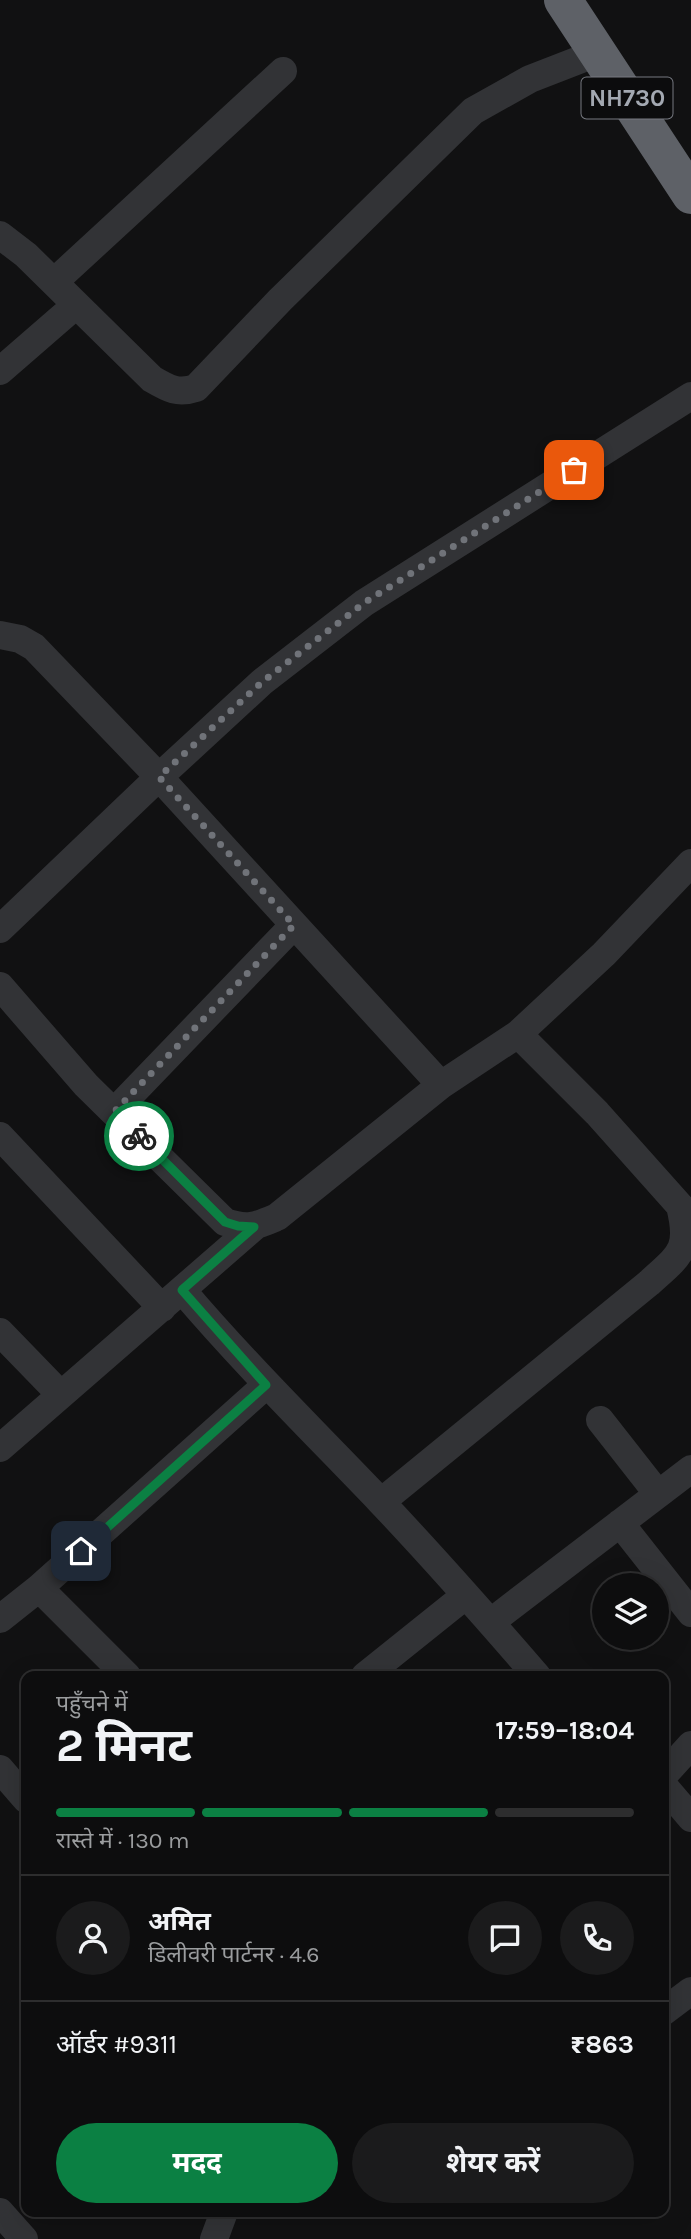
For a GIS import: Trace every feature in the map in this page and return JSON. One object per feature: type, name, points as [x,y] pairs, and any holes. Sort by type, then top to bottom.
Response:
[{"type":"highway","name":"NH730","points":[[563,0],[691,195]]},
{"type":"street","points":[[0,235],[26,255],[152,379],[169,390],[183,393],[196,388],[280,300],[473,111],[530,79],[597,53]]},
{"type":"street","points":[[54,282],[283,71]]},
{"type":"street","points":[[0,371],[76,304]]},
{"type":"street","points":[[0,929],[262,682],[364,603],[691,396]]},
{"type":"street","points":[[0,635],[20,639],[34,647],[159,777],[441,1085]]},
{"type":"street","points":[[0,1448],[254,1227],[277,1217],[441,1085],[518,1034],[604,954],[691,863]]},
{"type":"street","points":[[114,1112],[294,925]]},
{"type":"street","points":[[0,986],[86,1086],[225,1222],[254,1227]]},
{"type":"street","points":[[381,1502],[649,1283],[688,1248],[691,1236],[689,1224],[680,1206],[597,1113],[518,1034]]},
{"type":"street","points":[[0,1136],[266,1385],[381,1502],[533,1671]]},
{"type":"street","points":[[0,1332],[61,1395]]},
{"type":"street","points":[[0,1619],[40,1588],[266,1385]]},
{"type":"street","points":[[600,1420],[658,1494]]},
{"type":"street","points":[[491,1622],[691,1469]]},
{"type":"street","points":[[620,1523],[691,1613]]},
{"type":"street","points":[[40,1588],[122,1671]]},
{"type":"street","points":[[371,1671],[466,1595]]},
{"type":"street","points":[[669,1769],[691,1745]]},
{"type":"street","points":[[0,1769],[21,1793]]},
{"type":"street","points":[[669,1792],[691,1818]]},
{"type":"street","points":[[669,2008],[691,1991]]},
{"type":"street","points":[[0,2212],[24,2239]]},
{"type":"street","points":[[214,2239],[222,2217]]},
{"type":"way so far","points":[[139,1136],[114,1112],[294,925],[159,777],[262,682],[364,603],[574,470]]},
{"type":"route","points":[[81,1551],[266,1385],[182,1290],[254,1227],[225,1222],[139,1136]]}]
